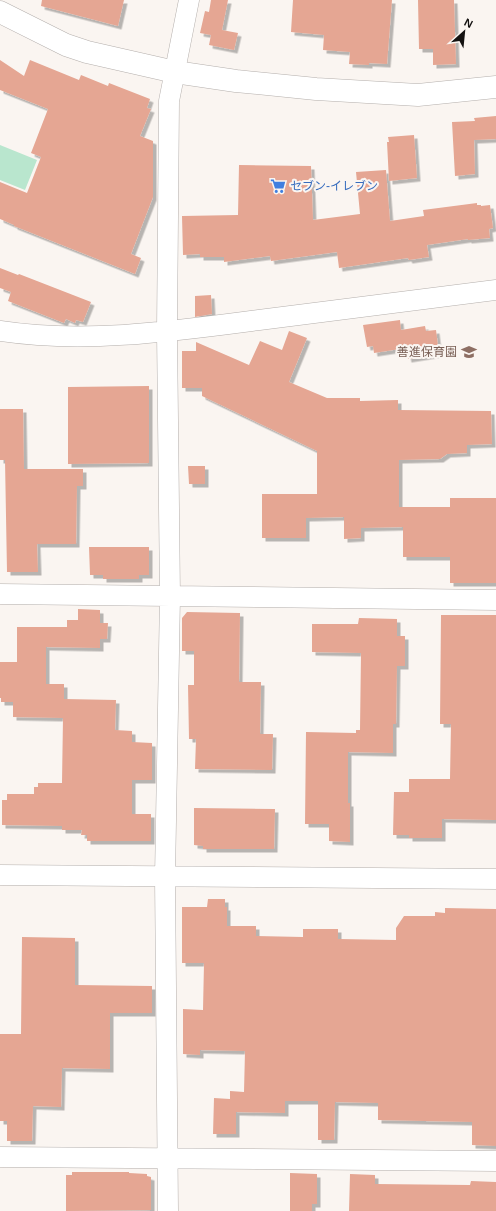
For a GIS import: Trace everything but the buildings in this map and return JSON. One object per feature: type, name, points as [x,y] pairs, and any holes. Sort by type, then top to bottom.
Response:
[{"type":"street","points":[[168,1211],[169,1158],[165,877],[170,596],[166,332],[169,101],[189,0]]},
{"type":"street","points":[[0,12],[66,45],[87,52],[175,72],[236,81],[316,90],[418,95],[496,87]]},
{"type":"street","points":[[0,330],[26,335],[77,336],[166,332],[496,290]]},
{"type":"street","points":[[0,594],[496,600]]},
{"type":"street","points":[[0,875],[496,879]]},
{"type":"street","points":[[0,1157],[496,1161]]},
{"type":"green space","points":[[0,145],[37,160],[25,190],[0,180]]},
{"type":"place","name":"セブン-イレブン","points":[[278,186]]},
{"type":"place","name":"善進保育園","points":[[469,352]]}]
